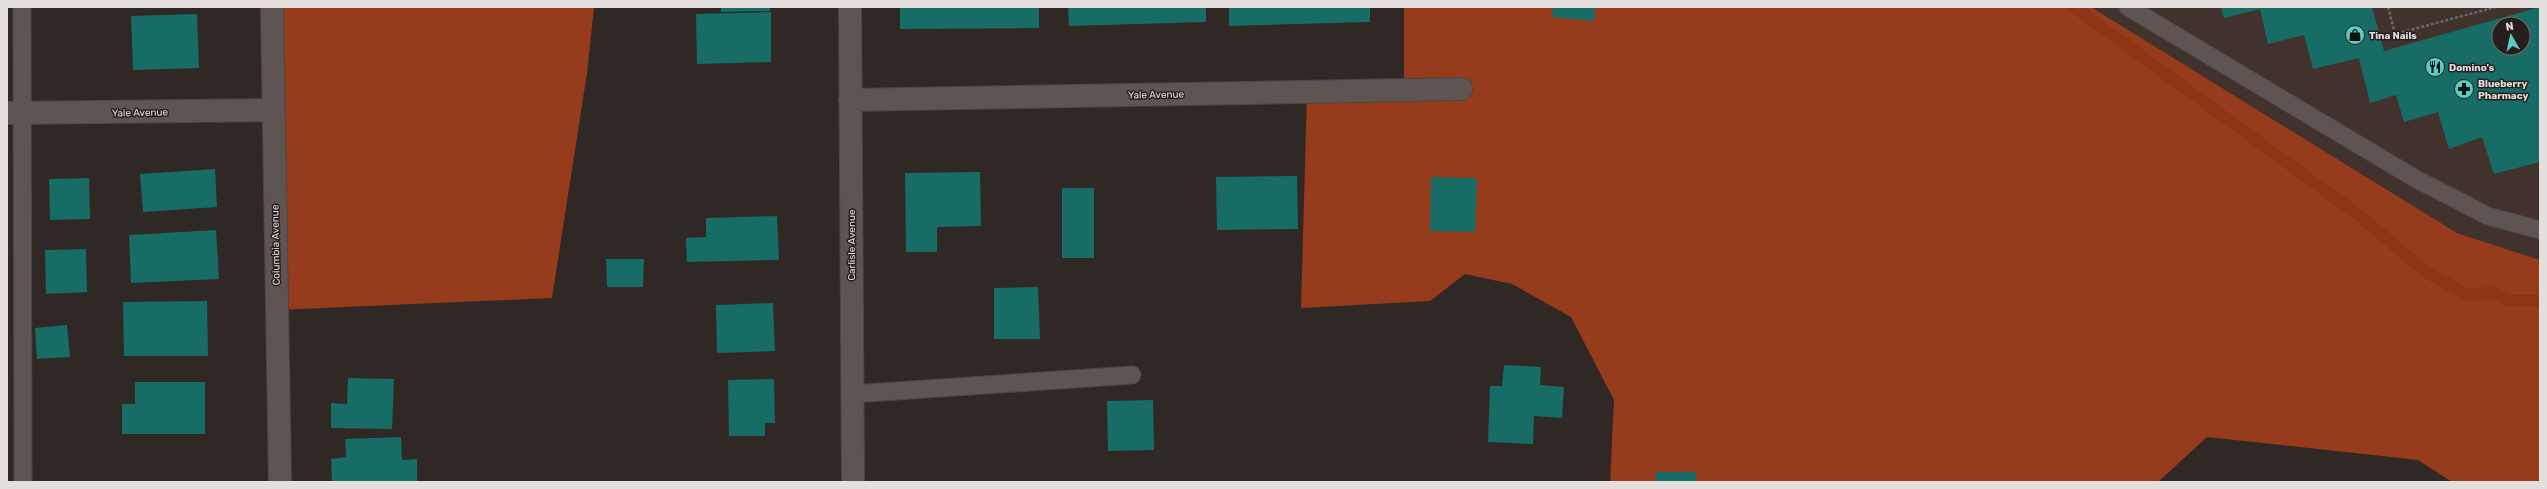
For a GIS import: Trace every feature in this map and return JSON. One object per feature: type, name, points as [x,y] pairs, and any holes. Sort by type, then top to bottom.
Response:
[{"type":"street","name":"Columbia Avenue","points":[[272,7],[280,482]]},
{"type":"street","name":"Carlisle Avenue","points":[[850,7],[853,482]]},
{"type":"street","name":"Yale Avenue","points":[[850,100],[1461,89]]},
{"type":"street","name":"Yale Avenue","points":[[15,113],[273,110]]},
{"type":"lane","points":[[22,7],[15,113],[23,482]]},
{"type":"lane","points":[[2128,7],[2416,179],[2488,216],[2540,230]]},
{"type":"lane","points":[[852,394],[1132,375]]},
{"type":"path","points":[[2388,7],[2395,34],[2496,7]]},
{"type":"shaded area","points":[[272,7],[594,7],[587,73],[552,298],[277,310]]},
{"type":"shaded area","points":[[1404,7],[2091,7],[2457,233],[2540,260],[2540,482],[2452,482],[2418,460],[2207,437],[2158,482],[1610,482],[1614,400],[1571,317],[1512,284],[1465,274],[1430,301],[1301,308],[1307,92],[1404,90]]},
{"type":"shaded area","points":[[2091,7],[2540,7],[2540,260],[2457,233]]},
{"type":"building","points":[[721,7],[770,7],[770,11],[721,12]]},
{"type":"building","points":[[900,7],[1039,7],[1039,28],[900,29]]},
{"type":"building","points":[[1068,7],[1206,7],[1206,22],[1069,26]]},
{"type":"building","points":[[1229,7],[1370,7],[1370,22],[1229,26]]},
{"type":"building","points":[[1553,7],[1595,7],[1594,21],[1552,17]]},
{"type":"building","points":[[2221,7],[2372,7],[2384,51],[2491,21],[2491,56],[2531,56],[2531,16],[2508,16],[2540,7],[2540,162],[2494,174],[2482,137],[2449,149],[2438,112],[2404,122],[2396,95],[2370,103],[2359,58],[2313,69],[2304,35],[2268,44],[2260,9],[2224,18]]},
{"type":"building","points":[[771,12],[771,62],[697,64],[696,14]]},
{"type":"building","points":[[197,14],[199,68],[133,70],[131,16]]},
{"type":"building","points":[[215,169],[217,207],[143,212],[140,174]]},
{"type":"building","points":[[980,172],[981,226],[937,227],[937,252],[906,252],[905,173]]},
{"type":"building","points":[[1297,176],[1298,229],[1217,230],[1216,177]]},
{"type":"building","points":[[1431,177],[1477,178],[1475,232],[1430,231]]},
{"type":"building","points":[[89,178],[90,219],[50,220],[49,179]]},
{"type":"building","points":[[1062,188],[1094,188],[1094,258],[1062,258]]},
{"type":"building","points":[[777,216],[779,260],[687,262],[686,238],[706,237],[706,218]]},
{"type":"building","points":[[216,230],[219,279],[131,283],[129,235]]},
{"type":"building","points":[[86,249],[87,292],[46,294],[45,250]]},
{"type":"building","points":[[606,259],[644,259],[643,287],[607,287]]},
{"type":"building","points":[[1038,287],[1040,339],[994,339],[994,288]]},
{"type":"building","points":[[207,301],[208,356],[124,356],[123,302]]},
{"type":"building","points":[[773,303],[775,351],[717,353],[716,305]]},
{"type":"building","points":[[67,325],[70,357],[37,359],[35,328]]},
{"type":"building","points":[[1504,365],[1541,367],[1540,385],[1564,387],[1562,418],[1534,416],[1533,444],[1488,442],[1490,386],[1502,386]]},
{"type":"building","points":[[348,378],[394,379],[392,429],[331,428],[331,403],[347,404]]},
{"type":"building","points":[[774,379],[775,423],[765,423],[765,436],[729,436],[728,380]]},
{"type":"building","points":[[135,382],[205,382],[205,434],[122,434],[122,404],[135,404]]},
{"type":"building","points":[[1153,400],[1154,450],[1108,451],[1107,401]]},
{"type":"building","points":[[401,437],[402,460],[417,459],[417,482],[332,482],[331,459],[346,457],[345,439]]},
{"type":"building","points":[[1656,472],[1696,472],[1696,482],[1656,482]]},
{"type":"waterway","points":[[2074,7],[2360,216],[2426,272],[2469,296],[2493,292],[2508,301],[2540,301]]},
{"type":"place","name":"Tina Nails","points":[[2355,35]]},
{"type":"place","name":"Domino's","points":[[2435,67]]},
{"type":"place","name":"Blueberry Pharmacy","points":[[2464,89]]}]
